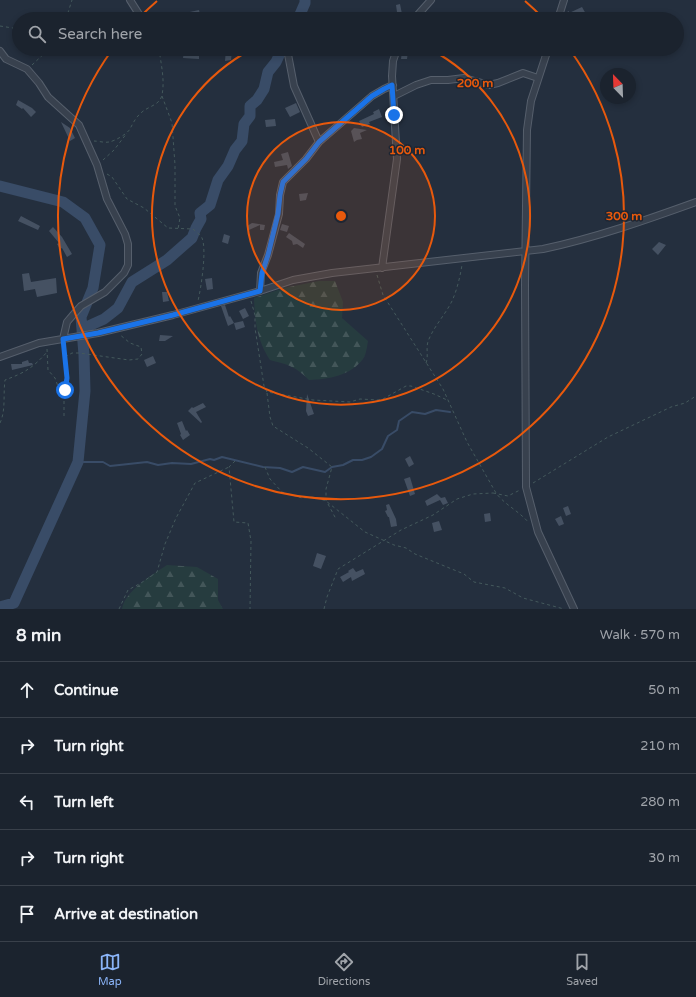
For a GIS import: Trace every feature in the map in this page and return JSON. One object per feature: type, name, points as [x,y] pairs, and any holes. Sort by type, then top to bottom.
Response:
[{"type":"street","points":[[130,0],[138,12]]},
{"type":"street","points":[[420,12],[431,0]]},
{"type":"street","points":[[560,12],[564,0]]},
{"type":"street","points":[[0,51],[6,59],[27,69],[48,97],[77,122],[87,140],[98,167],[107,199],[125,234],[128,244],[128,265],[124,273],[105,292],[82,306],[67,322],[66,338]]},
{"type":"street","points":[[289,56],[294,86],[319,142]]},
{"type":"street","points":[[382,268],[397,159],[394,96],[392,85],[392,68],[395,56]]},
{"type":"street","points":[[546,56],[531,101],[527,130],[526,487],[538,532],[574,609]]},
{"type":"street","points":[[394,96],[416,85],[431,80],[464,78],[489,85],[498,83],[520,73],[538,78]]},
{"type":"street","points":[[260,291],[262,273],[268,255],[278,214],[282,185],[285,179],[306,159],[319,142],[372,96],[392,85]]},
{"type":"street","points":[[0,357],[29,346],[48,341],[98,333],[173,315],[248,295],[293,280],[332,273],[526,252],[564,245],[696,202]]},
{"type":"path","points":[[68,12],[72,0]]},
{"type":"path","points":[[0,26],[12,28]]},
{"type":"path","points":[[27,69],[41,56]]},
{"type":"path","points":[[160,56],[162,72],[162,96],[172,123],[175,165],[175,206],[180,218],[178,229]]},
{"type":"path","points":[[162,96],[159,102],[146,108],[139,114],[132,123],[129,131],[98,167],[112,177],[127,199],[144,208],[168,228],[193,229],[202,238],[204,249],[198,304]]},
{"type":"path","points":[[87,140],[109,142],[129,131]]},
{"type":"path","points":[[425,364],[427,360],[427,343],[451,302],[460,276],[463,259]]},
{"type":"path","points":[[375,269],[383,295],[425,364],[443,389],[467,442],[496,493],[501,500],[524,517],[529,523]]},
{"type":"path","points":[[248,295],[255,315],[255,328],[270,417],[274,426],[308,448],[332,467],[326,489],[326,501],[336,519]]},
{"type":"path","points":[[65,357],[72,353],[79,353],[138,360],[142,354],[141,347],[130,344],[114,329]]},
{"type":"path","points":[[64,416],[64,394],[67,378],[65,357],[66,338]]},
{"type":"path","points":[[48,341],[48,370],[55,378],[60,392],[64,394]]},
{"type":"path","points":[[0,423],[4,404],[3,392],[5,380],[26,372],[47,352]]},
{"type":"path","points":[[267,392],[313,400],[350,402],[360,399],[383,399],[406,386],[411,386],[448,400]]},
{"type":"path","points":[[324,609],[327,597],[338,570],[402,530],[433,515],[457,499],[474,494],[496,493],[508,496],[526,487],[608,437],[670,407],[685,403],[696,396]]},
{"type":"path","points":[[119,609],[128,590],[156,572],[165,544],[176,518],[195,483],[229,467],[236,461]]},
{"type":"path","points":[[229,467],[234,522],[248,523],[251,541],[250,609]]},
{"type":"path","points":[[265,467],[270,479],[282,492],[302,498],[315,497],[326,501],[365,532],[406,548],[415,554],[464,574],[474,582],[505,588],[523,598],[564,609]]},
{"type":"green space","points":[[319,281],[335,281],[343,302],[342,318],[368,341],[364,357],[358,365],[352,369],[339,376],[309,380],[300,372],[291,367],[270,360],[259,338],[254,298],[284,288]]},
{"type":"green space","points":[[167,565],[197,567],[218,579],[218,600],[223,609],[122,609],[128,596],[140,584]]},
{"type":"building","points":[[400,4],[402,12],[397,12],[396,5]]},
{"type":"building","points":[[582,7],[585,12],[571,12]]},
{"type":"building","points":[[183,56],[199,56],[199,59],[183,58]]},
{"type":"building","points":[[225,56],[231,56],[231,60],[225,61]]},
{"type":"building","points":[[401,56],[407,56],[407,59],[401,59]]},
{"type":"building","points":[[18,100],[36,112],[31,117],[23,108],[22,109],[16,105]]},
{"type":"building","points":[[296,103],[300,112],[290,117],[285,108]]},
{"type":"building","points":[[379,109],[382,117],[369,122],[370,124],[362,127],[359,121],[374,114],[373,112]]},
{"type":"building","points":[[275,119],[276,126],[266,127],[265,120]]},
{"type":"building","points":[[61,122],[70,128],[75,138],[70,141]]},
{"type":"building","points":[[354,128],[367,130],[360,133],[362,139],[354,142],[351,131]]},
{"type":"building","points":[[288,152],[292,166],[288,169],[287,165],[275,167],[274,162],[283,160],[281,154]]},
{"type":"building","points":[[308,193],[306,200],[300,201],[299,194]]},
{"type":"building","points":[[21,216],[40,226],[38,230],[18,221]]},
{"type":"building","points":[[252,223],[265,225],[264,230],[260,230],[260,225],[249,230],[247,226]]},
{"type":"building","points":[[282,224],[289,226],[287,232],[280,230]]},
{"type":"building","points":[[53,227],[62,237],[72,254],[67,257],[62,248],[60,249],[57,244],[59,243],[49,231]]},
{"type":"building","points":[[289,233],[305,244],[303,248],[297,244],[293,245],[292,241],[286,237]]},
{"type":"building","points":[[224,234],[230,236],[228,244],[222,242]]},
{"type":"building","points":[[659,242],[666,245],[658,255],[652,249]]},
{"type":"building","points":[[29,273],[31,282],[56,278],[57,293],[37,297],[35,289],[24,291],[22,274]]},
{"type":"building","points":[[212,278],[213,289],[207,290],[205,279]]},
{"type":"building","points":[[162,292],[167,292],[169,301],[163,302]]},
{"type":"building","points":[[225,305],[229,317],[230,316],[234,323],[228,326],[221,306]]},
{"type":"building","points":[[245,308],[249,316],[243,319],[239,311]]},
{"type":"building","points":[[243,321],[245,327],[236,330],[234,323]]},
{"type":"building","points":[[160,335],[173,336],[165,341],[159,341]]},
{"type":"building","points":[[153,356],[156,363],[147,367],[144,360]]},
{"type":"building","points":[[28,360],[29,363],[32,363],[33,365],[12,370],[11,364],[22,364],[22,362]]},
{"type":"building","points":[[307,394],[314,414],[308,416],[306,411]]},
{"type":"building","points":[[203,403],[206,407],[196,412],[202,422],[201,423],[188,411],[192,407],[193,408]]},
{"type":"building","points":[[182,421],[186,431],[187,430],[190,435],[183,440],[177,423]]},
{"type":"building","points":[[410,456],[414,464],[409,467],[405,459]]},
{"type":"building","points":[[410,477],[415,494],[410,496],[404,479]]},
{"type":"building","points":[[437,494],[441,498],[445,497],[448,503],[443,505],[440,500],[427,506],[425,501]]},
{"type":"building","points":[[389,504],[396,519],[397,526],[391,527],[389,517],[385,511],[387,510],[386,505]]},
{"type":"building","points":[[568,506],[571,514],[566,516],[563,508]]},
{"type":"building","points":[[490,513],[491,521],[485,522],[484,514]]},
{"type":"building","points":[[561,516],[564,524],[559,526],[555,519]]},
{"type":"building","points":[[439,521],[442,530],[434,532],[432,523]]},
{"type":"building","points":[[317,553],[326,556],[321,569],[313,566]]},
{"type":"building","points":[[353,568],[356,572],[363,569],[365,574],[352,581],[351,577],[343,582],[340,577]]},
{"type":"waterway","points":[[301,12],[305,0]]},
{"type":"waterway","points":[[82,329],[104,319],[118,308],[132,282],[167,260],[192,238],[201,219],[200,213],[210,205],[218,180],[228,166],[235,150],[242,141],[244,124],[250,116],[250,106],[257,100],[264,89],[268,72],[279,56]]},
{"type":"waterway","points":[[0,186],[63,202],[85,218],[100,245],[93,288],[81,317],[85,391],[78,462],[14,603],[0,607]]},
{"type":"waterway","points":[[78,462],[103,462],[110,466],[147,462],[158,465],[172,463],[191,464],[222,457],[263,467],[280,468],[292,472],[303,467],[325,472],[332,467],[343,465],[353,460],[362,460],[371,457],[382,449],[388,436],[397,430],[399,421],[412,412],[425,414],[436,410],[450,412]]},
{"type":"route","points":[[65,390],[67,369],[63,339],[98,333],[173,315],[260,291],[262,273],[278,214],[283,182],[306,159],[319,142],[372,96],[392,85],[394,96],[394,115]]}]
